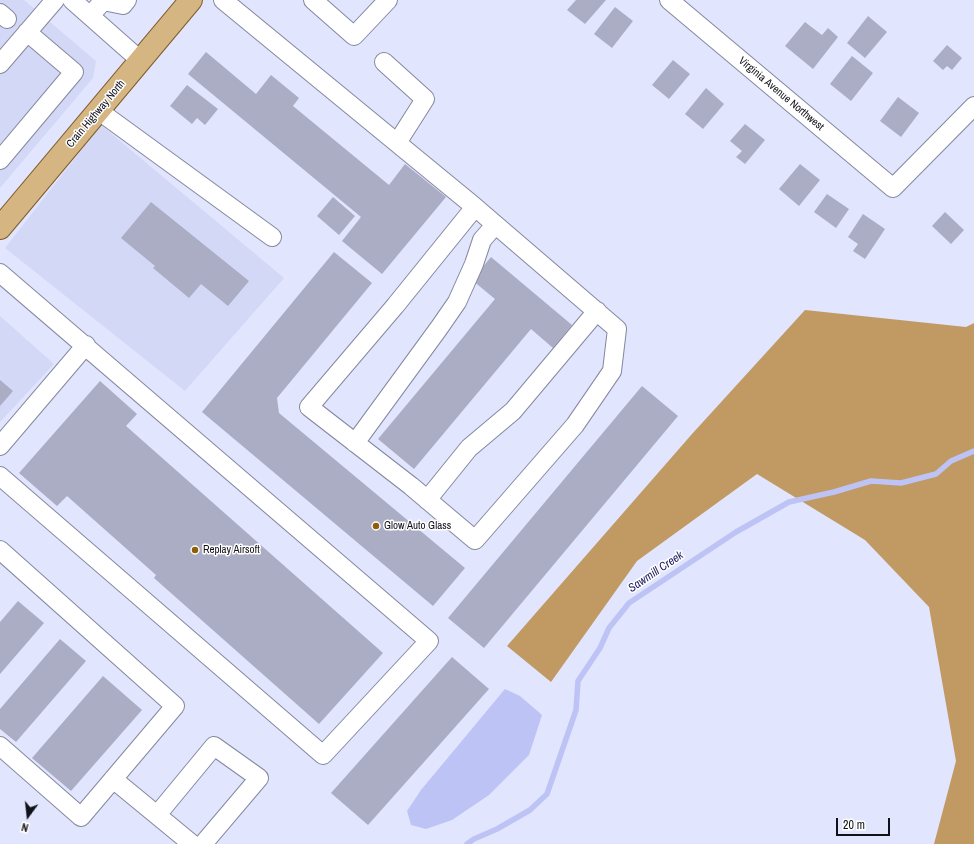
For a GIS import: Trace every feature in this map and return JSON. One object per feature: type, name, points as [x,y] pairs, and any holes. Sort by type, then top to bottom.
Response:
[{"type":"main road","name":"Crain Highway North","points":[[0,228],[191,0]]},
{"type":"street","points":[[0,64],[55,0]]},
{"type":"street","points":[[72,0],[141,61]]},
{"type":"street","points":[[90,16],[103,1],[122,5],[127,0]]},
{"type":"street","points":[[224,0],[475,207],[617,329],[612,371],[575,425],[475,540],[428,500],[308,407],[395,306],[475,207]]},
{"type":"street","points":[[313,0],[354,36],[388,0]]},
{"type":"street","name":"Virginia Avenue Northwest","points":[[672,1],[893,188],[974,106]]},
{"type":"street","points":[[0,160],[74,72],[27,32]]},
{"type":"street","points":[[384,62],[425,99],[397,143]]},
{"type":"street","points":[[99,111],[272,237]]},
{"type":"street","points":[[355,443],[439,328],[456,302],[474,264],[482,240],[495,225]]},
{"type":"street","points":[[0,273],[86,345],[429,641],[322,755],[0,476]]},
{"type":"street","points":[[428,500],[469,448],[513,411],[597,311]]},
{"type":"street","points":[[0,446],[86,345]]},
{"type":"street","points":[[0,550],[175,706],[81,817],[0,746]]},
{"type":"street","points":[[157,815],[214,746],[259,778],[203,844]]},
{"type":"street","points":[[113,779],[192,844]]},
{"type":"shaded area","points":[[0,0],[24,0],[96,61],[93,78],[0,188]]},
{"type":"shaded area","points":[[101,125],[284,278],[185,391],[5,248]]},
{"type":"shaded area","points":[[805,310],[966,327],[974,323],[974,844],[934,844],[956,761],[929,607],[865,540],[757,474],[637,561],[551,682],[507,646],[692,434]]},
{"type":"shaded area","points":[[0,316],[54,364],[0,422]]},
{"type":"shaded area","points":[[505,689],[520,696],[542,715],[529,755],[489,795],[452,820],[426,829],[411,825],[407,811],[421,790]]},
{"type":"building","points":[[576,0],[606,0],[585,24],[567,10]]},
{"type":"building","points":[[615,7],[633,21],[612,48],[594,34]]},
{"type":"building","points":[[868,16],[887,32],[865,58],[847,43]]},
{"type":"building","points":[[805,22],[822,35],[828,28],[838,37],[813,69],[785,46]]},
{"type":"building","points":[[947,45],[962,58],[952,70],[947,66],[943,70],[933,61]]},
{"type":"building","points":[[206,52],[256,94],[271,75],[299,98],[293,106],[389,185],[405,164],[446,197],[382,274],[342,241],[361,217],[188,74]]},
{"type":"building","points":[[852,56],[873,73],[851,101],[830,84]]},
{"type":"building","points":[[673,60],[690,74],[669,99],[652,85]]},
{"type":"building","points":[[187,85],[218,109],[205,125],[197,118],[192,124],[170,106]]},
{"type":"building","points":[[706,88],[724,104],[703,129],[685,114]]},
{"type":"building","points":[[898,97],[919,113],[901,137],[880,121]]},
{"type":"building","points":[[745,124],[765,140],[745,164],[736,157],[742,151],[730,141]]},
{"type":"building","points":[[800,164],[820,180],[799,206],[779,189]]},
{"type":"building","points":[[827,194],[849,209],[836,228],[814,212]]},
{"type":"building","points":[[333,197],[355,216],[339,235],[317,216]]},
{"type":"building","points":[[151,202],[249,281],[228,306],[201,284],[189,298],[153,268],[155,266],[121,238]]},
{"type":"building","points":[[945,212],[964,230],[951,244],[932,226]]},
{"type":"building","points":[[863,214],[885,229],[865,259],[853,251],[858,244],[848,237]]},
{"type":"building","points":[[334,252],[372,283],[277,398],[279,413],[465,568],[433,606],[202,412]]},
{"type":"building","points":[[491,257],[572,325],[553,348],[531,329],[414,469],[378,439],[495,299],[472,280]]},
{"type":"building","points":[[0,380],[13,391],[0,406]]},
{"type":"building","points":[[100,381],[137,414],[126,426],[383,653],[319,724],[154,578],[156,575],[67,496],[57,506],[19,473]]},
{"type":"building","points":[[642,386],[678,416],[484,648],[448,618]]},
{"type":"building","points":[[18,601],[44,623],[0,674],[0,622]]},
{"type":"building","points":[[60,639],[86,661],[16,742],[0,729],[0,709]]},
{"type":"building","points":[[452,657],[489,689],[368,825],[331,793]]},
{"type":"building","points":[[103,676],[142,710],[71,791],[32,758]]},
{"type":"waterway","name":"Sawmill Creek","points":[[467,844],[530,810],[547,794],[576,710],[578,681],[600,648],[609,628],[629,603],[736,532],[789,502],[834,492],[871,481],[901,483],[936,474],[951,461],[974,451]]},
{"type":"place","name":"Glow Auto Glass","points":[[376,526]]},
{"type":"place","name":"Replay Airsoft","points":[[195,550]]}]
